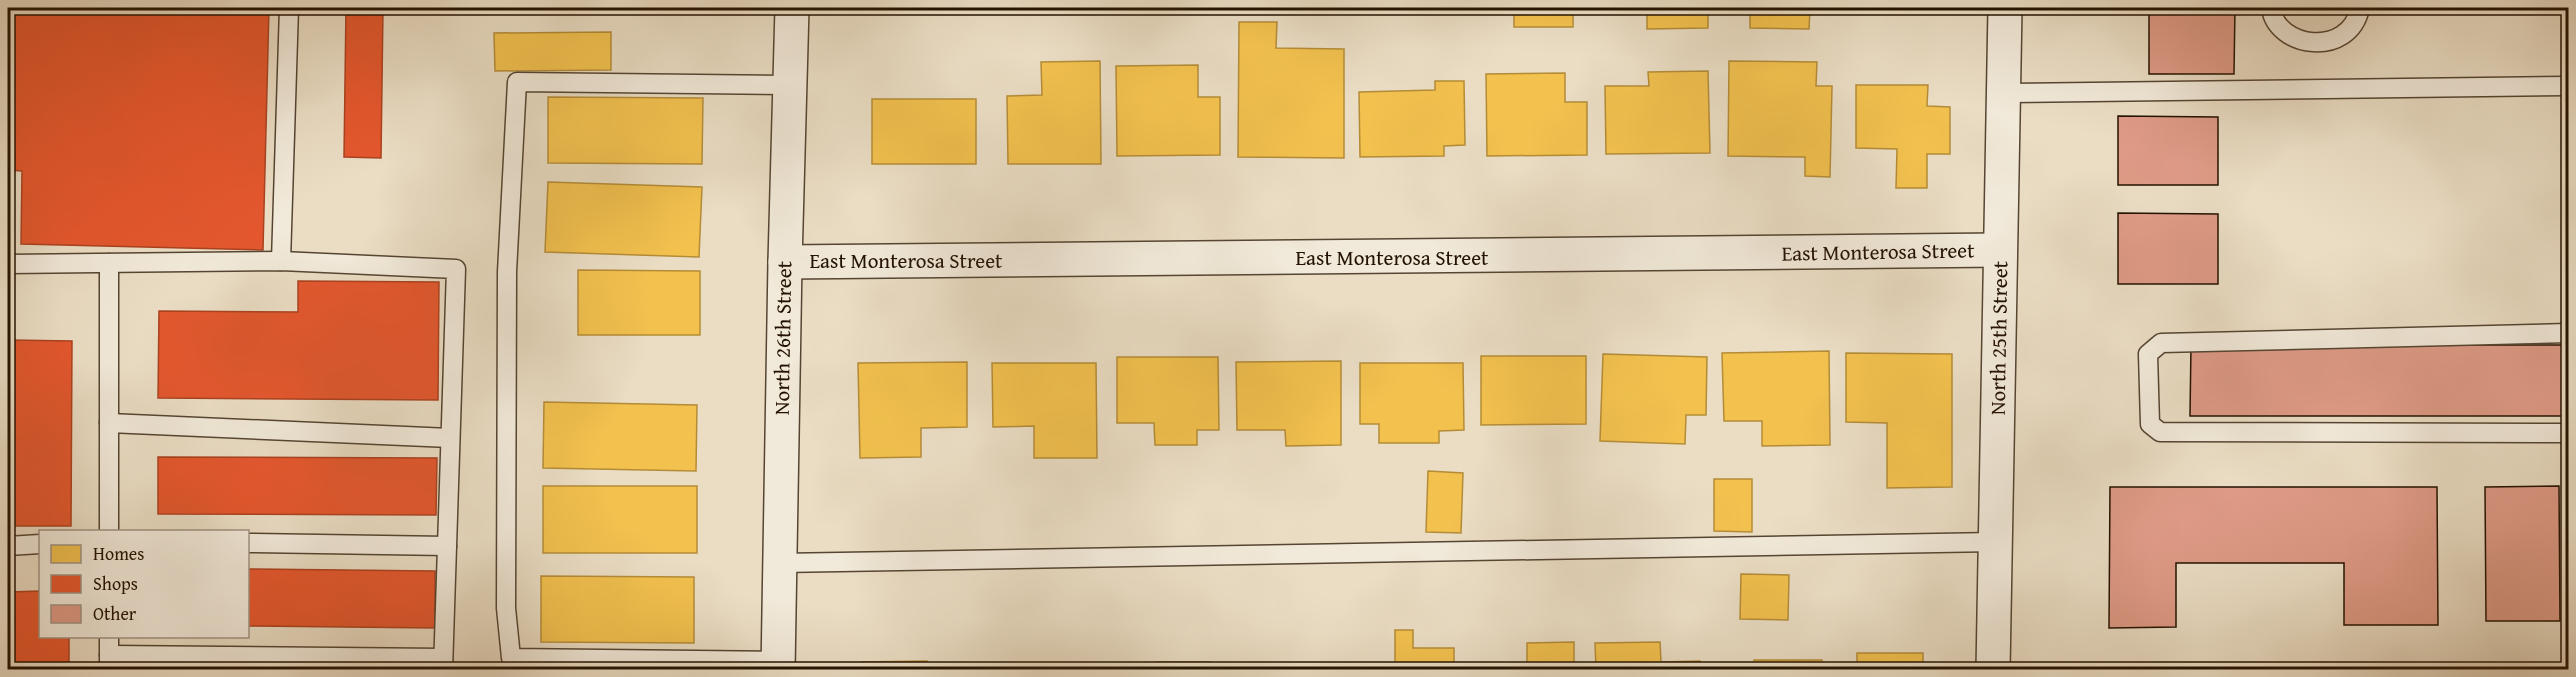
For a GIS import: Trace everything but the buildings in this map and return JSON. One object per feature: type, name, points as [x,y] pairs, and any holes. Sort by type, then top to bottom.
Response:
[{"type":"street","name":"North 26th Street","points":[[778,665],[792,8]]},
{"type":"street","name":"North 25th Street","points":[[1993,669],[2005,8]]},
{"type":"street","name":"East Monterosa Street","points":[[785,262],[1456,258],[2000,250]]},
{"type":"lane","points":[[281,261],[289,8]]},
{"type":"lane","points":[[2271,8],[2272,18],[2280,28],[2293,36],[2312,41],[2329,42],[2342,38],[2353,27],[2360,8]]},
{"type":"lane","points":[[778,665],[511,658],[506,608],[507,272],[517,82],[789,85]]},
{"type":"lane","points":[[2004,93],[2568,86]]},
{"type":"lane","points":[[8,264],[281,261],[456,269],[443,664],[109,662],[109,638]]},
{"type":"lane","points":[[109,263],[109,530]]},
{"type":"lane","points":[[2568,333],[2161,343],[2148,354],[2150,424],[2160,432],[2568,433]]},
{"type":"lane","points":[[109,423],[450,438]]},
{"type":"lane","points":[[780,563],[1995,542]]},
{"type":"lane","points":[[249,543],[447,546]]},
{"type":"lane","points":[[8,546],[39,544]]}]
